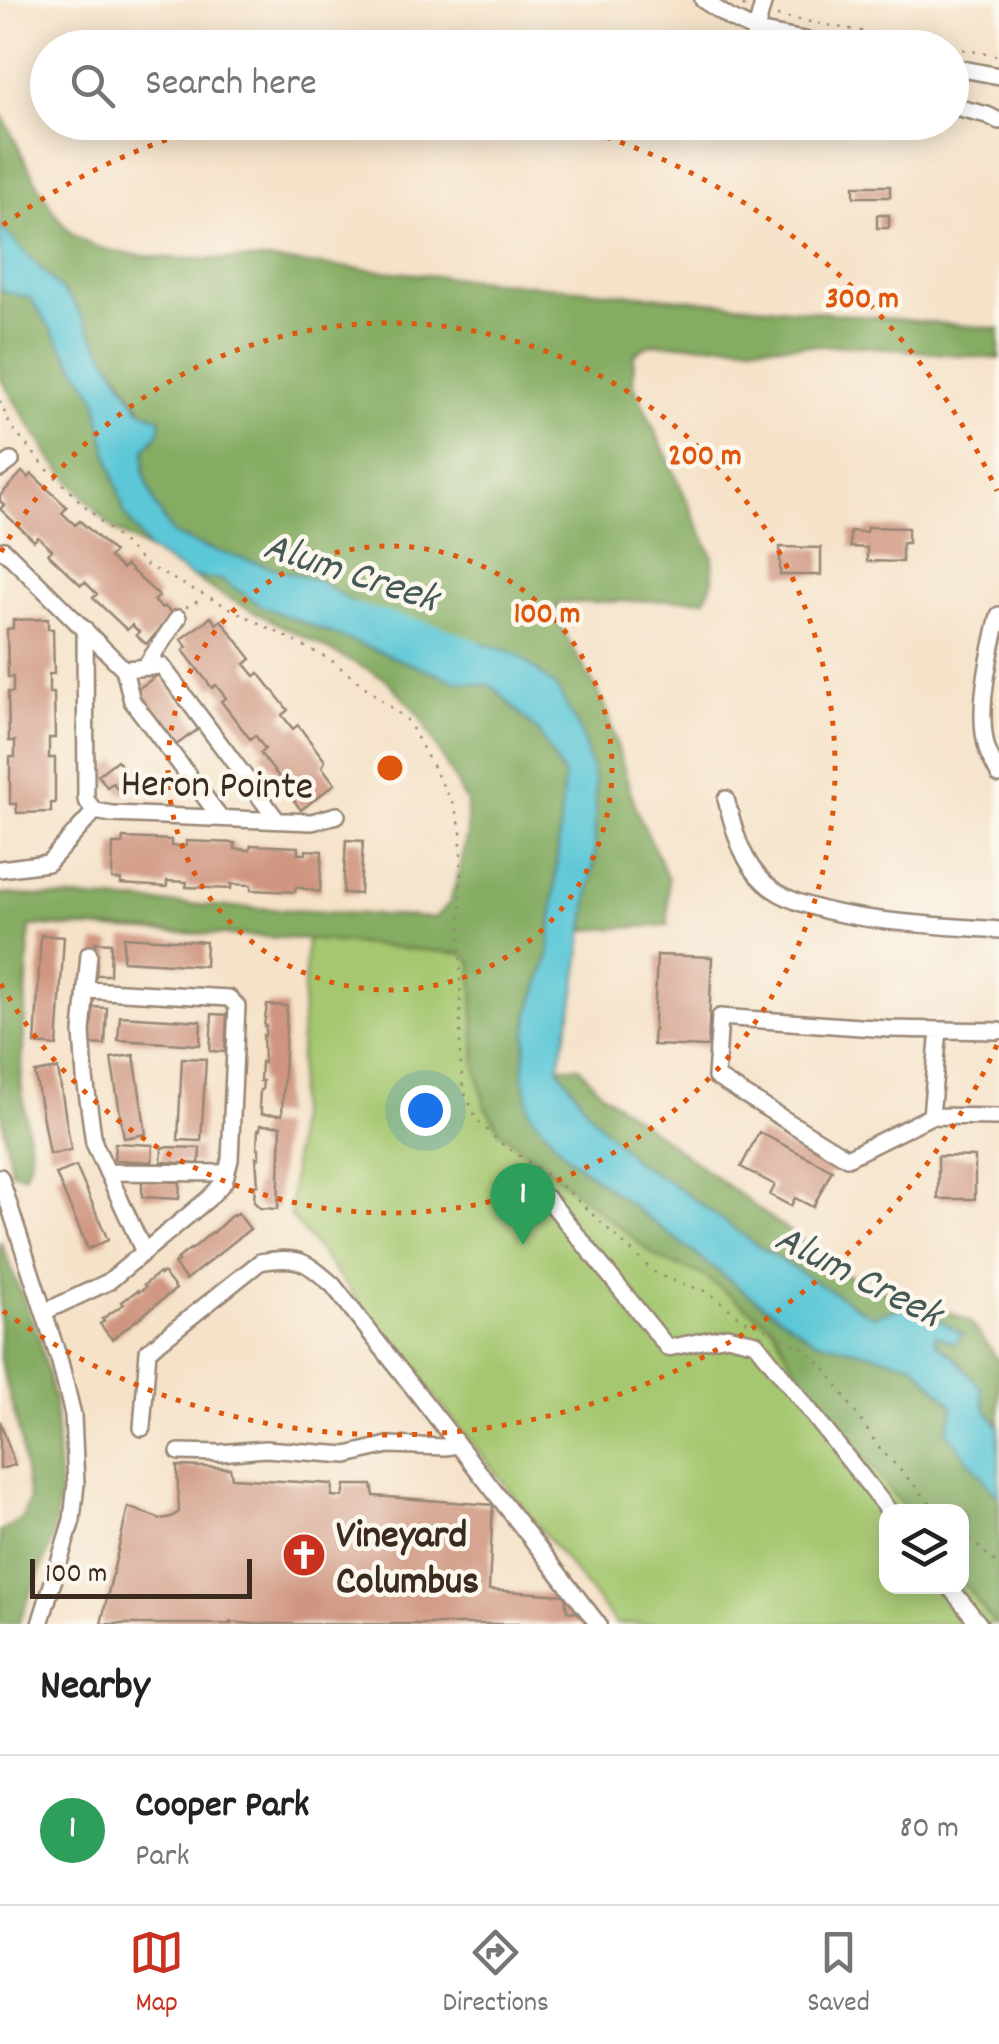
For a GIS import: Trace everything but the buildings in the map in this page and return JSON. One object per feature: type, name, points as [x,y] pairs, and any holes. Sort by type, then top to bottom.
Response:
[{"type":"street","points":[[703,0],[755,30]]},
{"type":"street","points":[[969,70],[999,76]]},
{"type":"street","points":[[969,110],[999,122]]},
{"type":"street","points":[[1,545],[124,669],[132,701],[220,816]]},
{"type":"street","points":[[999,614],[983,719],[987,750],[999,774]]},
{"type":"street","points":[[144,667],[178,618]]},
{"type":"street","points":[[85,629],[86,800],[95,811]]},
{"type":"street","points":[[124,669],[162,666],[278,820]]},
{"type":"street","points":[[726,799],[748,863],[765,884],[786,898],[852,916],[999,930]]},
{"type":"street","name":"Heron Pointe","points":[[0,869],[48,863],[95,811],[312,822],[337,815]]},
{"type":"street","points":[[89,954],[82,1032],[94,1143],[144,1252]]},
{"type":"street","points":[[44,1312],[108,1282],[208,1199],[224,1182],[230,1160],[237,1006],[234,1000],[87,990]]},
{"type":"street","points":[[999,1031],[720,1016],[716,1076],[847,1158],[931,1116],[999,1117]]},
{"type":"street","points":[[931,1116],[938,1030]]},
{"type":"street","points":[[108,1172],[226,1173]]},
{"type":"street","points":[[0,1177],[60,1362],[73,1415],[76,1484],[72,1520],[40,1624]]},
{"type":"street","points":[[548,1198],[668,1348],[727,1336],[756,1343],[884,1504]]},
{"type":"street","points":[[142,1428],[148,1351],[260,1262],[306,1262],[334,1285],[598,1624]]},
{"type":"street","points":[[179,1452],[265,1448],[347,1455],[388,1445],[458,1445]]},
{"type":"street","points":[[955,1594],[979,1624]]},
{"type":"path","points":[[734,0],[747,9],[763,6],[804,22],[850,30]]},
{"type":"path","points":[[969,51],[999,56]]},
{"type":"path","points":[[0,401],[11,426],[37,457],[146,565],[330,660],[408,720],[462,828],[460,1058],[463,1089],[477,1120],[498,1142],[560,1184],[654,1272],[708,1292],[742,1320],[806,1350],[828,1372],[878,1446],[932,1504]]},
{"type":"path","points":[[198,602],[201,592]]},
{"type":"path","points":[[969,1538],[999,1566]]},
{"type":"green space","points":[[0,111],[45,197],[66,227],[93,246],[115,252],[168,258],[268,260],[999,329],[999,359],[862,346],[651,344],[634,354],[633,383],[713,557],[713,580],[705,599],[558,603],[556,618],[605,705],[635,807],[668,878],[668,925],[584,930],[595,855],[557,689],[401,639],[373,637],[361,608],[173,534],[155,505],[144,473],[145,449],[159,432],[74,312],[0,226]]},
{"type":"green space","points":[[0,287],[30,297],[97,399],[125,514],[149,550],[113,529],[52,460],[0,378]]},
{"type":"green space","points":[[192,577],[222,580],[263,607],[455,681],[492,685],[539,733],[564,776],[549,956],[529,1014],[523,1074],[530,1112],[569,1158],[752,1297],[914,1364],[954,1408],[947,1431],[999,1498],[999,1624],[969,1590],[969,1504],[901,1504],[796,1370],[773,1327],[701,1274],[659,1259],[501,1132],[485,1106],[476,1067],[472,963],[464,954],[307,939],[30,927],[21,1082],[31,1156],[24,1175],[11,1171],[0,1102],[0,894],[434,918],[449,904],[467,833],[467,803],[419,715],[386,679]]},
{"type":"green space","points":[[0,894],[541,924],[544,1108],[864,1316],[999,1438],[999,1624],[616,1624],[290,1215],[307,939],[0,924]]},
{"type":"green space","points":[[558,1067],[579,1067],[602,1093],[861,1285],[922,1299],[970,1322],[999,1361],[999,1427],[985,1408],[981,1388],[935,1342],[913,1305],[872,1317],[759,1247],[670,1182],[637,1163],[591,1115]]},
{"type":"green space","points":[[0,1241],[39,1338],[54,1400],[60,1494],[52,1542],[18,1624],[0,1624],[0,1532],[22,1519],[29,1500],[20,1436],[0,1359]]},
{"type":"water","points":[[0,226],[73,302],[139,409],[161,419],[159,432],[145,449],[144,473],[155,505],[173,534],[206,548],[319,581],[361,608],[373,637],[476,641],[517,654],[557,688],[581,733],[595,782],[595,855],[573,1005],[558,1067],[591,1115],[637,1163],[670,1182],[759,1247],[872,1316],[913,1305],[963,1334],[954,1343],[935,1335],[935,1342],[981,1388],[985,1408],[999,1427],[999,1498],[946,1431],[954,1407],[914,1364],[814,1340],[569,1158],[530,1112],[523,1074],[529,1014],[549,956],[564,776],[539,733],[492,686],[455,681],[263,607],[222,580],[192,577],[149,550],[125,514],[97,399],[30,298],[0,287]]},
{"type":"waterway","name":"Alum Creek","points":[[332,612],[437,639],[473,654]]},
{"type":"place","name":"Cooper Park","points":[[523,1245]]},
{"type":"place","name":"Vineyard Columbus","points":[[304,1555]]}]
